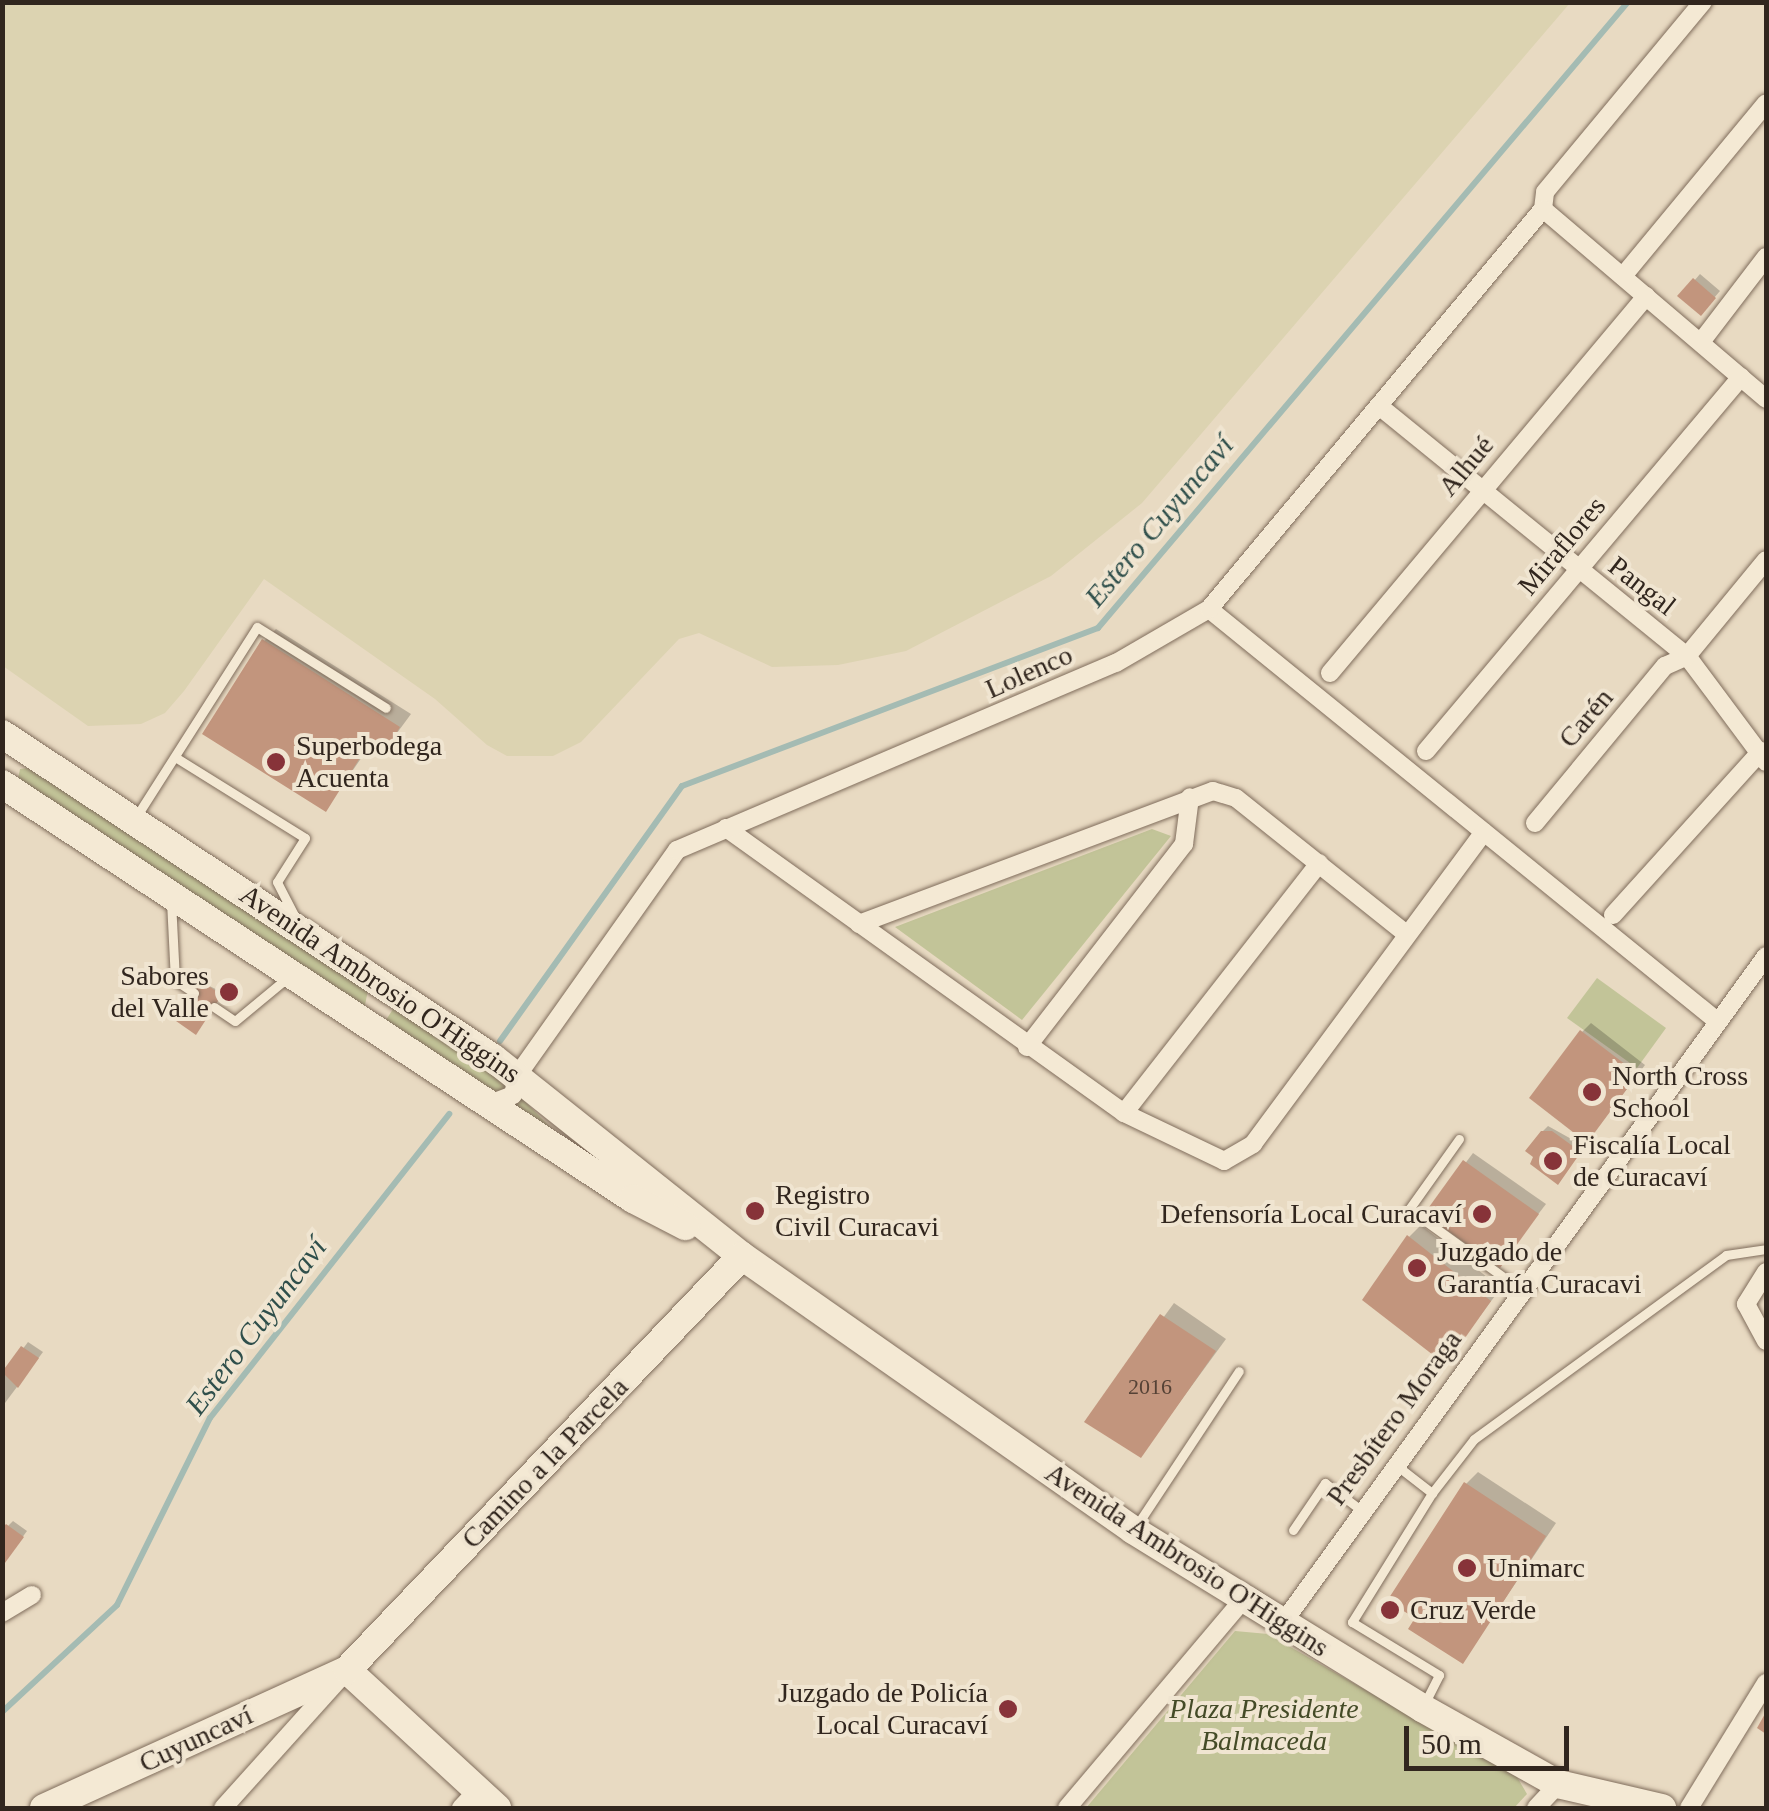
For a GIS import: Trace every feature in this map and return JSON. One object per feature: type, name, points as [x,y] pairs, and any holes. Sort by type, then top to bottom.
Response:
[{"type":"main road","name":"Avenida Ambrosio O'Higgins","points":[[9,745],[134,820],[517,1076],[742,1256],[1133,1530],[1422,1708],[1558,1784],[1662,1808]]},
{"type":"main road","name":"Avenida Ambrosio O'Higgins","points":[[2,784],[494,1102],[633,1199],[742,1256]]},
{"type":"main road","name":"Camino a la Parcela","points":[[347,1670],[742,1256]]},
{"type":"main road","points":[[347,1670],[478,1803]]},
{"type":"main road","name":"Cuyuncaví","points":[[44,1808],[347,1670]]},
{"type":"street","name":"Lolenco","points":[[494,1102],[513,1095],[517,1076],[666,859],[726,828],[1099,671],[1208,609],[1544,210],[1545,192],[1702,2]]},
{"type":"street","points":[[1623,276],[1766,103]]},
{"type":"street","points":[[1544,210],[1766,398]]},
{"type":"street","points":[[1700,342],[1766,258]]},
{"type":"street","name":"Alhué","points":[[1330,673],[1646,296]]},
{"type":"street","name":"Miraflores","points":[[1426,751],[1741,378]]},
{"type":"street","name":"Pangal","points":[[1380,406],[1576,571],[1687,656]]},
{"type":"street","points":[[1613,915],[1764,757],[1687,656],[1766,560]]},
{"type":"street","points":[[1208,609],[1717,1021]]},
{"type":"street","name":"Carén","points":[[1535,823],[1665,666],[1687,656]]},
{"type":"street","points":[[858,924],[1190,798],[1228,794],[1405,933]]},
{"type":"street","points":[[1027,1047],[1184,844],[1190,798]]},
{"type":"street","points":[[726,828],[1124,1114],[1210,1158],[1243,1155],[1484,832]]},
{"type":"street","points":[[1124,1114],[1318,863]]},
{"type":"street","name":"Presbítero Moraga","points":[[1282,1624],[1520,1289],[1766,956]]},
{"type":"street","points":[[1766,1272],[1746,1304],[1766,1341]]},
{"type":"street","points":[[2,1614],[32,1594]]},
{"type":"street","points":[[1066,1808],[1242,1600]]},
{"type":"street","points":[[223,1808],[347,1670]]},
{"type":"street","points":[[1689,1808],[1766,1683]]},
{"type":"street","points":[[1536,1808],[1558,1784]]},
{"type":"lane","points":[[134,820],[258,627],[386,708]]},
{"type":"lane","points":[[174,758],[306,838],[277,882],[302,930]]},
{"type":"lane","points":[[171,893],[175,980],[194,993]]},
{"type":"lane","points":[[214,1007],[235,1021],[294,972]]},
{"type":"lane","points":[[1459,1139],[1409,1208],[1520,1289]]},
{"type":"lane","points":[[1422,1708],[1439,1675],[1352,1622],[1432,1493],[1474,1438],[1726,1255],[1766,1248]]},
{"type":"lane","points":[[1133,1530],[1238,1372]]},
{"type":"lane","points":[[1394,1463],[1432,1493]]},
{"type":"lane","points":[[1293,1530],[1325,1483],[1361,1510]]},
{"type":"shaded area","points":[[3,2],[1570,3],[1142,503],[1051,576],[906,651],[838,665],[772,667],[699,633],[679,639],[581,742],[553,756],[507,756],[487,745],[435,699],[264,579],[184,691],[165,713],[141,724],[88,726],[3,666]]},
{"type":"green space","points":[[28,768],[368,990],[365,1005],[359,1008],[17,784],[20,769]]},
{"type":"green space","points":[[1152,829],[1171,836],[1022,1020],[895,927]]},
{"type":"green space","points":[[1597,978],[1666,1028],[1637,1068],[1567,1018]]},
{"type":"green space","points":[[395,1006],[499,1075],[553,1130],[386,1020]]},
{"type":"green space","name":"Plaza Presidente Balmaceda","points":[[1235,1631],[1268,1634],[1517,1777],[1527,1794],[1514,1808],[1086,1808]]},
{"type":"building","points":[[1693,278],[1716,298],[1701,316],[1677,296]]},
{"type":"building","points":[[262,639],[400,727],[383,755],[368,745],[326,812],[202,734]]},
{"type":"building","points":[[201,981],[222,995],[196,1035],[176,1021]]},
{"type":"building","points":[[1580,1030],[1638,1074],[1587,1143],[1529,1098]]},
{"type":"building","name":"Fiscalía Local de Curacaví","points":[[1541,1131],[1552,1131],[1581,1152],[1558,1185],[1530,1164],[1533,1157],[1525,1151]]},
{"type":"building","name":"Defensoría Local Curacaví","points":[[1463,1160],[1539,1214],[1500,1268],[1424,1214]]},
{"type":"building","name":"Juzgado de Garantía Curacavi","points":[[1407,1235],[1491,1301],[1446,1365],[1362,1300]]},
{"type":"building","points":[[1160,1314],[1216,1351],[1141,1458],[1084,1422]]},
{"type":"building","points":[[21,1346],[39,1358],[18,1388],[2,1372]]},
{"type":"building","name":"Unimarc","points":[[1464,1482],[1546,1536],[1463,1664],[1408,1629],[1415,1618],[1387,1601]]},
{"type":"building","points":[[6,1524],[24,1537],[2,1567],[2,1529]]},
{"type":"building","points":[[1766,1712],[1766,1734],[1757,1728]]},
{"type":"waterway","name":"Estero Cuyuncaví","points":[[500,1041],[682,786],[1098,628],[1628,2]]},
{"type":"waterway","name":"Estero Cuyuncaví","points":[[2,1712],[117,1605],[210,1418],[449,1114]]},
{"type":"place","name":"Superbodega Acuenta","points":[[276,762]]},
{"type":"place","name":"Sabores del Valle","points":[[229,992]]},
{"type":"place","name":"North Cross School","points":[[1592,1092]]},
{"type":"place","name":"Fiscalía Local de Curacaví","points":[[1553,1161]]},
{"type":"place","name":"Registro Civil Curacavi","points":[[755,1211]]},
{"type":"place","name":"Defensoría Local Curacaví","points":[[1482,1214]]},
{"type":"place","name":"Juzgado de Garantía Curacavi","points":[[1417,1268]]},
{"type":"place","name":"Unimarc","points":[[1467,1568]]},
{"type":"place","name":"Cruz Verde","points":[[1390,1610]]},
{"type":"place","name":"Juzgado de Policía Local Curacaví","points":[[1008,1709]]}]
